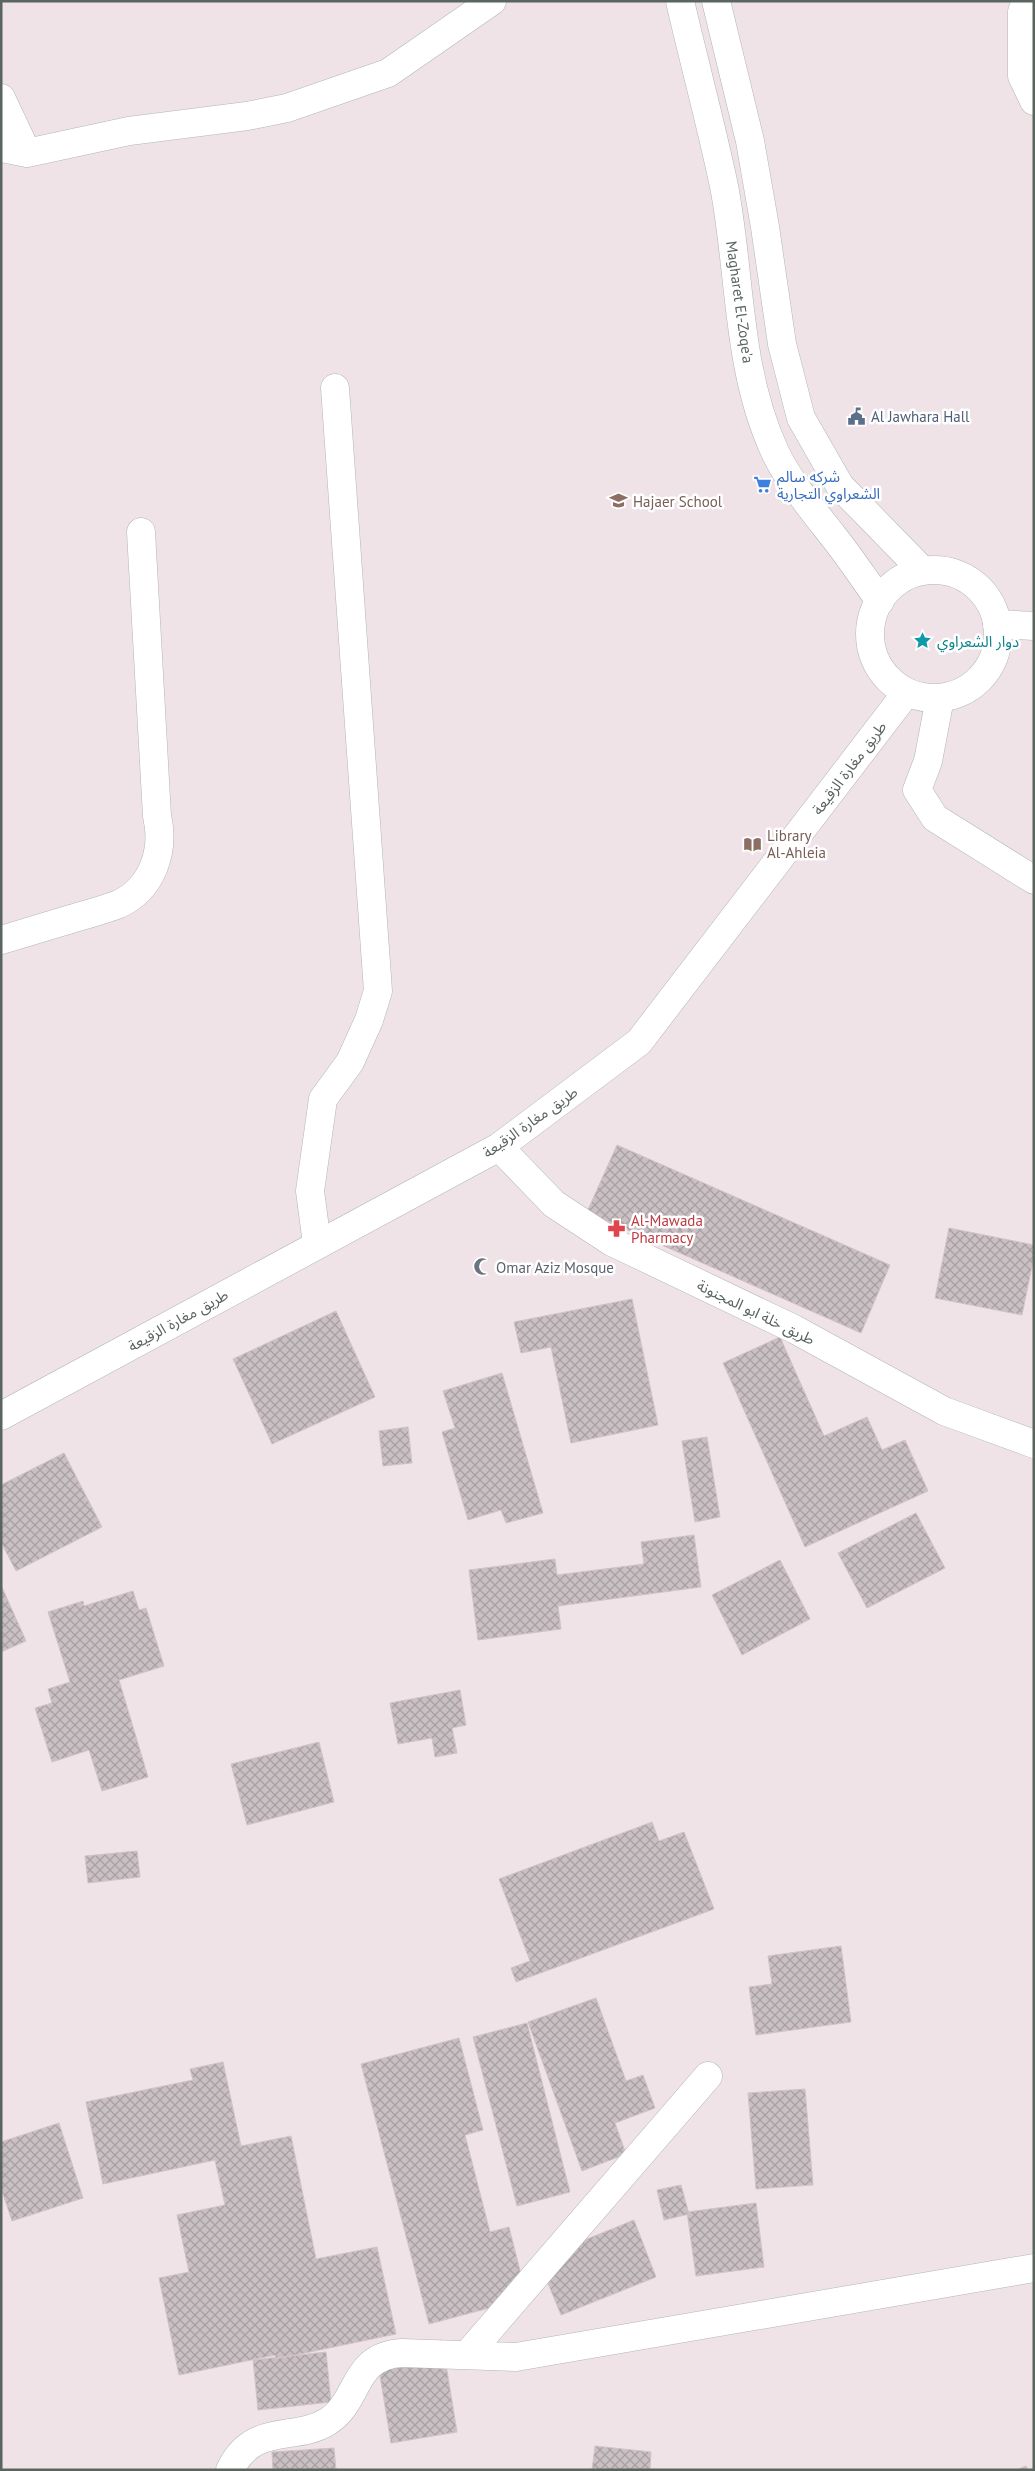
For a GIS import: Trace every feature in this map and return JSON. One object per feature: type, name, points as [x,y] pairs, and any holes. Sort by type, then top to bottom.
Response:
[{"type":"street","points":[[1,98],[14,151],[129,131],[247,116],[286,108],[388,73],[492,1]]},
{"type":"street","name":"Magharet El-Zoqe'a","points":[[680,1],[724,186],[736,268],[744,352],[760,410],[775,452],[799,493],[835,538],[880,601]]},
{"type":"street","points":[[716,1],[750,140],[782,344],[801,418],[840,486],[922,570]]},
{"type":"street","points":[[1026,1],[1022,12],[1022,76],[1034,100]]},
{"type":"street","points":[[317,1244],[310,1191],[323,1099],[350,1062],[369,1020],[378,991],[335,388]]},
{"type":"street","points":[[1,940],[120,903],[141,888],[155,866],[159,854],[160,828],[157,816],[141,532]]},
{"type":"street","points":[[922,570],[942,570],[967,580],[978,588],[991,604],[997,624],[997,644],[991,664],[983,675],[962,692],[940,698],[919,697],[898,688],[882,673],[872,653],[869,631],[874,610],[885,591],[903,577],[922,570]]},
{"type":"street","points":[[997,624],[1034,626]]},
{"type":"street","name":"طريق مغارة الزقيعة","points":[[1,1416],[499,1147],[640,1042],[907,692]]},
{"type":"street","points":[[940,698],[928,761],[918,790],[935,818],[1034,880]]},
{"type":"street","name":"طريق خلة ابو المجنونة","points":[[499,1147],[554,1204],[612,1242],[794,1329],[944,1411],[1034,1444]]},
{"type":"street","points":[[467,2355],[708,2076]]},
{"type":"street","points":[[230,2470],[240,2456],[260,2440],[316,2426],[332,2418],[344,2405],[365,2368],[378,2358],[402,2353],[516,2357],[1034,2268]]},
{"type":"building","points":[[617,1145],[890,1265],[861,1333],[587,1212]]},
{"type":"building","points":[[949,1228],[1034,1245],[1034,1256],[1022,1315],[935,1298]]},
{"type":"building","points":[[632,1299],[658,1425],[571,1443],[551,1347],[521,1353],[514,1322]]},
{"type":"building","points":[[336,1311],[375,1397],[272,1444],[233,1359]]},
{"type":"building","points":[[780,1337],[824,1436],[867,1417],[882,1450],[905,1440],[928,1491],[805,1547],[723,1363]]},
{"type":"building","points":[[502,1373],[543,1513],[506,1523],[501,1510],[468,1520],[442,1432],[455,1428],[443,1391]]},
{"type":"building","points":[[408,1427],[412,1463],[383,1466],[379,1431]]},
{"type":"building","points":[[707,1437],[720,1517],[695,1522],[682,1441]]},
{"type":"building","points":[[64,1453],[102,1527],[16,1571],[1,1542],[1,1485]]},
{"type":"building","points":[[916,1513],[945,1568],[867,1608],[838,1553]]},
{"type":"building","points":[[694,1535],[701,1587],[558,1606],[561,1629],[478,1640],[469,1570],[555,1559],[557,1575],[644,1564],[641,1542]]},
{"type":"building","points":[[780,1560],[810,1619],[742,1655],[712,1595]]},
{"type":"building","points":[[1,1585],[26,1641],[1,1652]]},
{"type":"building","points":[[133,1591],[139,1610],[146,1608],[164,1666],[119,1680],[148,1777],[102,1791],[89,1750],[52,1762],[35,1708],[52,1703],[48,1689],[70,1682],[48,1612],[83,1601],[84,1606]]},
{"type":"building","points":[[460,1690],[466,1725],[452,1728],[457,1753],[435,1757],[432,1738],[398,1744],[390,1703]]},
{"type":"building","points":[[319,1742],[334,1802],[247,1825],[231,1764]]},
{"type":"building","points":[[652,1822],[659,1841],[684,1832],[714,1909],[516,1982],[511,1968],[530,1961],[499,1879]]},
{"type":"building","points":[[137,1851],[140,1877],[88,1883],[85,1856]]},
{"type":"building","points":[[841,1946],[851,2022],[756,2035],[749,1987],[772,1984],[768,1956]]},
{"type":"building","points":[[596,1998],[626,2081],[643,2075],[655,2108],[615,2123],[626,2154],[582,2171],[528,2022]]},
{"type":"building","points":[[527,2023],[570,2192],[517,2206],[473,2037]]},
{"type":"building","points":[[459,2038],[483,2130],[465,2135],[490,2232],[509,2227],[527,2298],[429,2324],[361,2064]]},
{"type":"building","points":[[223,2062],[241,2146],[291,2136],[316,2259],[377,2247],[396,2334],[276,2359],[275,2355],[179,2375],[159,2278],[189,2272],[177,2215],[225,2205],[215,2160],[103,2184],[86,2102],[193,2080],[190,2069]]},
{"type":"building","points":[[805,2089],[813,2185],[756,2189],[748,2093]]},
{"type":"building","points":[[59,2123],[83,2198],[12,2221],[1,2188],[1,2142]]},
{"type":"building","points":[[681,2185],[689,2214],[664,2220],[657,2190]]},
{"type":"building","points":[[756,2203],[764,2267],[696,2276],[687,2212]]},
{"type":"building","points":[[634,2220],[656,2277],[561,2315],[538,2259]]},
{"type":"building","points":[[442,2340],[457,2432],[391,2443],[376,2351]]},
{"type":"building","points":[[326,2352],[331,2402],[258,2410],[253,2360]]},
{"type":"building","points":[[595,2446],[651,2452],[650,2470],[592,2470]]},
{"type":"building","points":[[334,2448],[336,2470],[273,2470],[272,2452]]},
{"type":"building","points":[[1026,2466],[1028,2470],[1017,2470]]},
{"type":"place","name":"Al Jawhara Hall","points":[[857,416]]},
{"type":"place","name":"شركه سالم الشعراوي التجارية","points":[[763,485]]},
{"type":"place","name":"Hajaer School","points":[[619,501]]},
{"type":"place","name":"دوار الشعراوي","points":[[923,641]]},
{"type":"place","name":"Library Al-Ahleia","points":[[753,844]]},
{"type":"place","name":"Al-Mawada Pharmacy","points":[[617,1229]]},
{"type":"place","name":"Omar Aziz Mosque","points":[[482,1267]]}]
